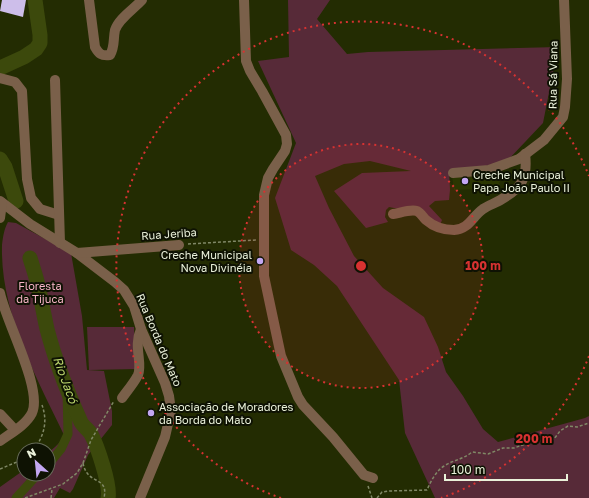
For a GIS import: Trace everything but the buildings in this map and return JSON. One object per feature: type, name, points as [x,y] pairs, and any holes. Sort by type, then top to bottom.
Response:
[{"type":"street","points":[[89,0],[95,47],[98,53],[104,56],[110,55],[113,50],[115,31],[119,23],[142,0]]},
{"type":"street","points":[[244,0],[246,61],[250,71],[286,135],[287,144],[285,151],[273,169],[266,187],[264,210],[264,276],[281,356],[298,397],[306,408],[334,438],[364,475],[373,478]]},
{"type":"street","name":"Rua Sá Viana","points":[[453,173],[489,170],[519,159],[544,140],[563,117],[567,80],[564,0]]},
{"type":"street","points":[[0,78],[15,82],[22,91],[27,179],[31,198],[40,209],[59,215]]},
{"type":"street","points":[[55,80],[60,243]]},
{"type":"street","points":[[393,214],[416,211],[433,225],[448,229],[462,229],[482,210],[513,192],[522,183],[526,174],[525,154]]},
{"type":"street","points":[[0,218],[1,202]]},
{"type":"street","name":"Rua Borda do Mato","points":[[1,202],[30,224],[77,253],[124,290],[134,306],[141,329],[162,374],[169,396],[171,411],[164,437],[140,498]]},
{"type":"street","name":"Rua Jeriba","points":[[77,253],[179,245]]},
{"type":"street","points":[[0,293],[7,318],[31,380],[34,394],[32,412],[27,420],[0,441]]},
{"type":"street","points":[[122,398],[138,374],[137,343],[141,329]]},
{"type":"street","points":[[0,414],[15,430]]},
{"type":"path","name":"Rua Jeriba","points":[[179,245],[264,239]]},
{"type":"path","points":[[34,394],[43,406],[46,425],[38,442]]},
{"type":"path","points":[[25,498],[52,489],[70,480],[77,473],[83,463],[91,440],[109,408],[115,400],[122,398]]},
{"type":"path","points":[[377,498],[382,492],[388,491],[427,490],[436,473],[444,466],[465,458],[472,452],[488,454],[503,448],[514,448],[528,443],[554,439],[560,431],[568,426],[577,427],[589,423]]},
{"type":"path","points":[[0,468],[16,462]]},
{"type":"path","points":[[83,463],[88,476],[101,483],[104,487],[104,498]]},
{"type":"path","points":[[51,498],[52,489]]},
{"type":"shaded area","name":"Creche Municipal Papa João Paulo II","points":[[493,172],[494,174],[504,174],[499,183],[500,185],[486,191],[482,184],[477,184],[478,189],[454,190],[452,176],[477,174],[478,181],[478,176],[481,178]]},
{"type":"green space","points":[[288,0],[330,0],[317,19],[347,54],[368,52],[558,47],[543,123],[508,160],[479,168],[449,170],[449,200],[435,201],[429,206],[442,220],[440,225],[404,210],[389,207],[386,210],[385,217],[388,222],[366,228],[334,191],[362,173],[411,171],[370,161],[344,164],[315,176],[329,208],[354,256],[383,288],[424,317],[438,347],[446,372],[483,429],[498,442],[589,416],[589,498],[435,498],[405,433],[399,380],[337,286],[314,265],[291,250],[275,198],[296,143],[258,61],[289,57]]},
{"type":"green space","name":"Floresta da Tijuca","points":[[8,222],[16,223],[71,253],[82,316],[87,370],[104,371],[112,411],[112,425],[88,455],[73,489],[70,493],[60,488],[54,498],[0,498],[0,487],[16,476],[16,482],[56,482],[56,446],[65,437],[32,368],[14,320],[7,295],[3,270],[2,245]]},
{"type":"green space","points":[[87,327],[134,327],[136,369],[89,370]]},
{"type":"waterway","name":"Rio Jacó","points":[[0,68],[24,57],[36,49],[40,43],[35,0]]},
{"type":"waterway","name":"Rio Jacó","points":[[0,159],[5,167],[16,201]]},
{"type":"waterway","name":"Rio Jacó","points":[[30,258],[54,352],[66,387],[81,422],[91,434],[97,447],[106,475],[108,498]]},
{"type":"waterway","points":[[56,455],[61,449],[68,434],[67,390]]},
{"type":"waterway","points":[[16,498],[31,482]]},
{"type":"place","name":"Creche Municipal Papa João Paulo II","points":[[465,181]]},
{"type":"place","name":"Creche Municipal Nova Divinéia","points":[[260,261]]},
{"type":"place","name":"Associação de Moradores da Borda do Mato","points":[[151,413]]}]
